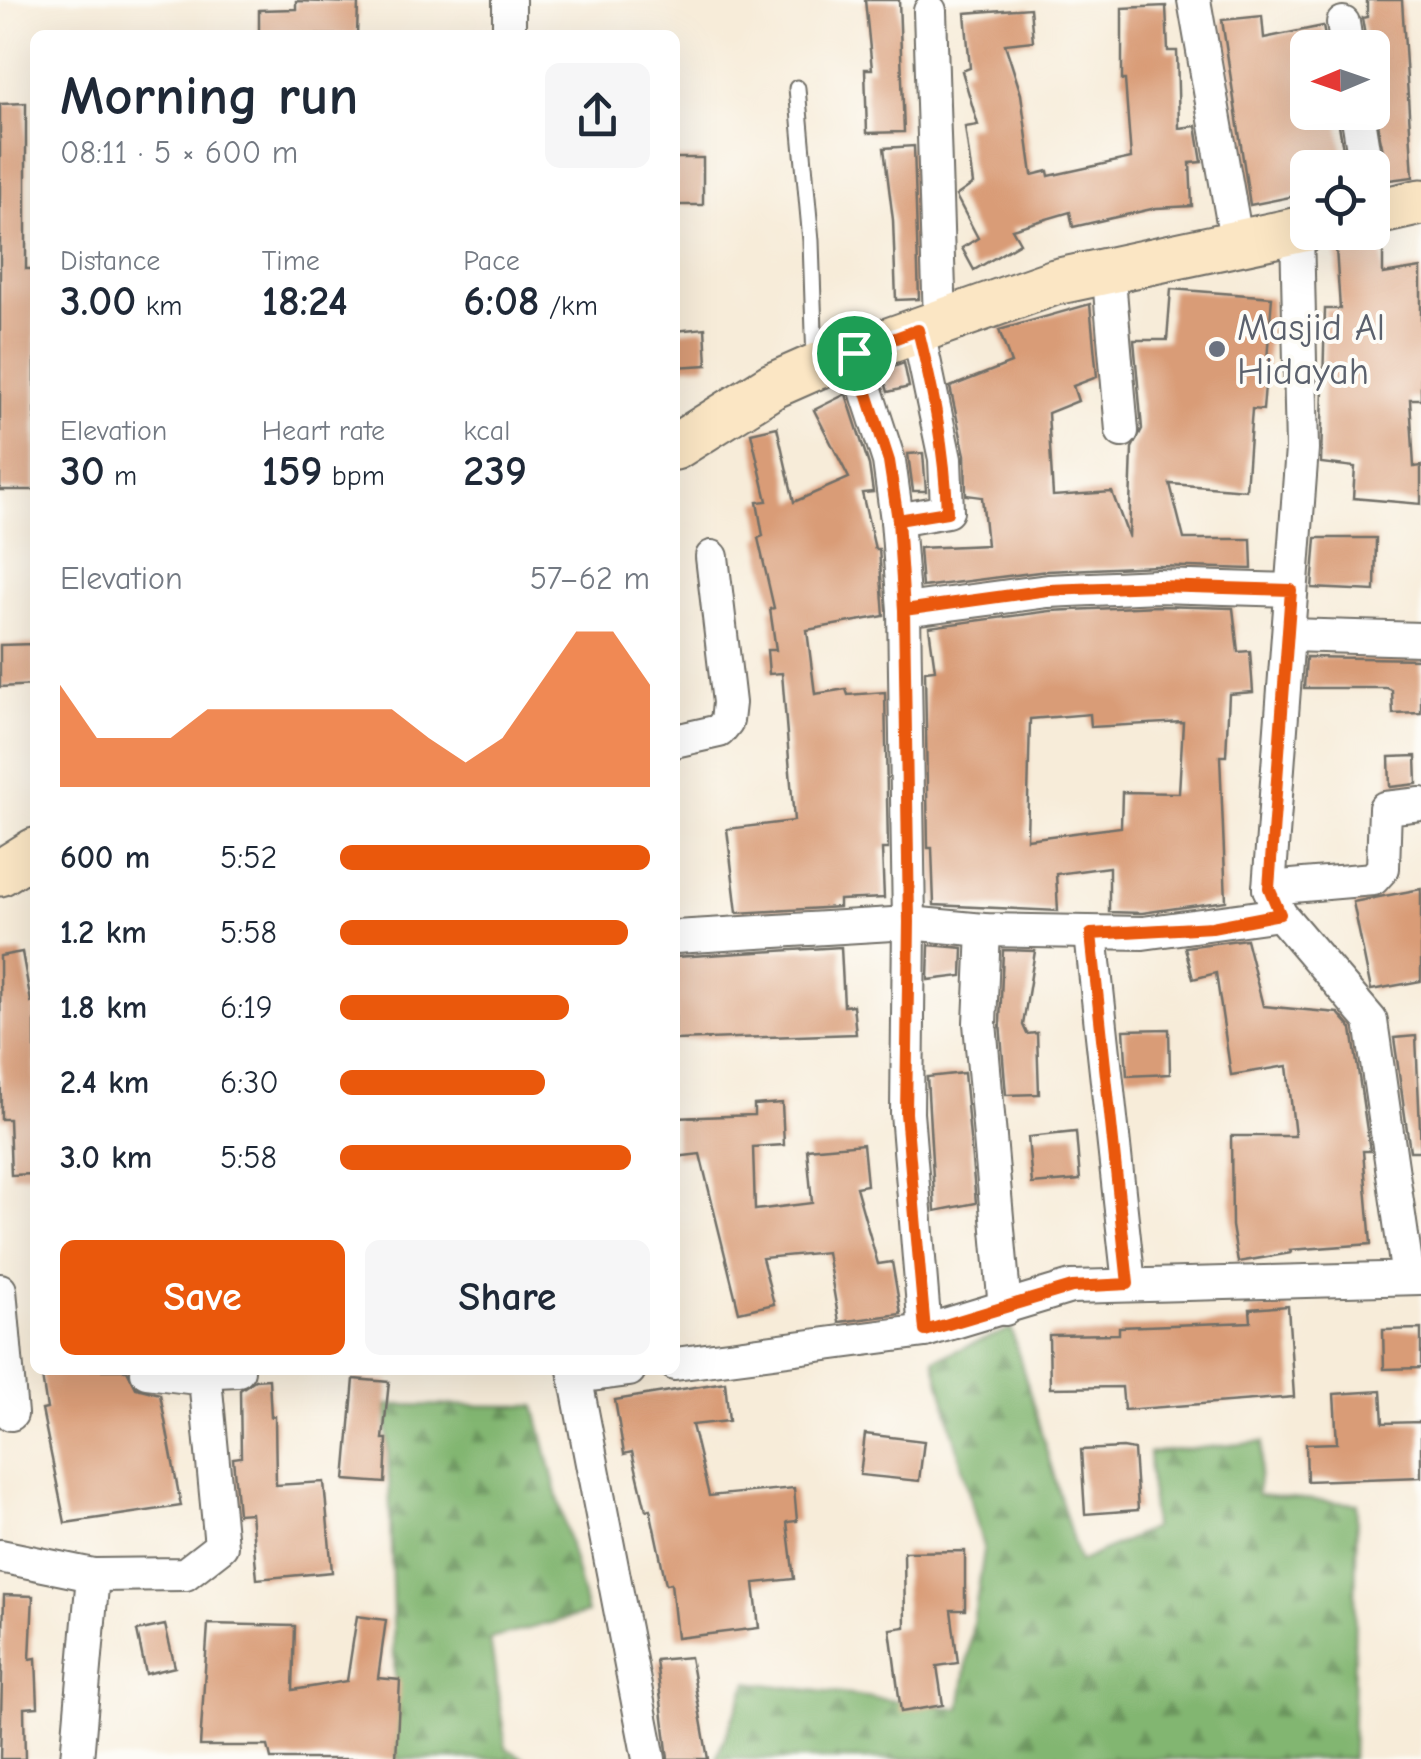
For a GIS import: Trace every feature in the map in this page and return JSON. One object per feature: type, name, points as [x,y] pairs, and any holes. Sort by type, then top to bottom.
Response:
[{"type":"street","points":[[509,0],[509,30]]},
{"type":"street","points":[[1194,0],[1237,245]]},
{"type":"street","points":[[898,520],[947,512],[945,459],[929,326],[930,11]]},
{"type":"street","points":[[1390,207],[1421,202]]},
{"type":"street","points":[[680,444],[772,386],[929,326],[1108,267],[1290,232]]},
{"type":"street","points":[[680,1363],[925,1331],[1072,1287],[1414,1278],[1371,1021],[1274,901],[1302,448],[1302,250]]},
{"type":"street","points":[[1108,267],[1122,431]]},
{"type":"street","points":[[834,360],[889,461],[898,520],[904,610],[909,922],[906,1113],[925,1331]]},
{"type":"street","points":[[680,740],[719,732],[727,721],[729,703],[712,556]]},
{"type":"street","points":[[904,610],[1048,590],[1157,586],[1291,590]]},
{"type":"street","points":[[1290,635],[1421,639]]},
{"type":"street","points":[[680,937],[909,922],[984,930],[1091,934],[1212,927],[1274,901],[1373,879],[1383,868],[1385,808],[1421,804]]},
{"type":"street","points":[[984,930],[980,1023],[1006,1309]]},
{"type":"street","points":[[1091,934],[1128,1284]]},
{"type":"street","points":[[0,1290],[11,1414]]},
{"type":"street","points":[[172,1375],[205,1379],[210,1375]]},
{"type":"street","points":[[575,1375],[649,1759]]},
{"type":"street","points":[[0,1556],[92,1576],[185,1574],[221,1546],[205,1379]]},
{"type":"street","points":[[77,1759],[92,1576]]},
{"type":"lane","points":[[796,88],[812,240],[834,360]]},
{"type":"green space","points":[[1011,1329],[1079,1562],[1153,1528],[1149,1453],[1263,1442],[1257,1495],[1357,1504],[1352,1759],[716,1759],[748,1682],[960,1709],[984,1551],[934,1359]]},
{"type":"green space","points":[[387,1405],[535,1406],[587,1613],[490,1639],[506,1748],[526,1759],[397,1759]]},
{"type":"building","points":[[865,0],[899,0],[904,132],[867,133],[865,69],[872,69]]},
{"type":"building","points":[[1367,0],[1402,0],[1413,177],[1390,180],[1390,150],[1383,150],[1378,130],[1390,130],[1390,30],[1364,30],[1362,18],[1367,17]]},
{"type":"building","points":[[296,1],[358,3],[357,30],[259,30],[259,10],[296,9]]},
{"type":"building","points":[[1166,6],[1168,51],[1177,51],[1179,128],[1196,126],[1202,162],[1190,163],[1192,206],[1156,208],[1073,227],[1070,212],[1012,229],[1020,243],[974,270],[962,248],[978,238],[956,196],[973,184],[965,127],[978,125],[962,71],[970,68],[965,13],[1030,8],[1033,41],[1005,44],[1021,94],[1032,175],[1048,171],[1049,176],[1131,158],[1122,80],[1122,8]]},
{"type":"building","points":[[1262,16],[1264,38],[1290,33],[1290,130],[1340,130],[1343,150],[1290,150],[1290,197],[1250,205],[1222,20]]},
{"type":"building","points":[[26,103],[30,490],[0,490],[0,104]]},
{"type":"building","points":[[914,146],[919,299],[896,300],[893,220],[884,148]]},
{"type":"building","points":[[680,158],[703,158],[703,205],[680,205]]},
{"type":"building","points":[[1336,250],[1383,250],[1383,274],[1421,268],[1421,399],[1410,399],[1414,467],[1421,466],[1421,504],[1353,498],[1355,467],[1321,463],[1325,309],[1340,309]]},
{"type":"building","points":[[1171,289],[1272,297],[1263,410],[1252,409],[1246,490],[1170,484],[1184,539],[1251,539],[1252,569],[1157,566],[1047,571],[922,587],[919,548],[987,545],[982,497],[966,495],[965,455],[950,387],[1011,363],[999,330],[1090,304],[1097,377],[1073,386],[1078,401],[1048,413],[1053,496],[1112,492],[1129,538],[1132,448],[1142,429],[1134,340],[1167,340]]},
{"type":"building","points":[[705,328],[707,365],[680,367],[680,330]]},
{"type":"building","points":[[904,363],[909,387],[888,392],[882,371]]},
{"type":"building","points":[[846,394],[869,465],[873,492],[862,493],[875,549],[879,549],[884,616],[807,630],[815,694],[846,689],[848,695],[885,692],[888,849],[882,849],[884,898],[839,900],[839,907],[737,913],[727,829],[794,821],[782,673],[769,674],[767,650],[776,650],[770,609],[774,608],[758,538],[763,536],[757,502],[767,501],[751,433],[777,427],[794,502],[849,478],[814,410]]},
{"type":"building","points":[[923,453],[926,491],[913,491],[908,454]]},
{"type":"building","points":[[1316,538],[1376,538],[1375,591],[1312,588]]},
{"type":"building","points":[[1157,606],[1233,608],[1238,652],[1250,651],[1253,692],[1229,694],[1226,756],[1220,756],[1226,901],[1142,913],[1109,912],[1109,867],[1056,874],[1058,911],[934,905],[932,848],[928,848],[925,671],[935,670],[929,627],[1050,611]],"holes":[[[1090,714],[1091,727],[1183,722],[1179,793],[1122,792],[1121,827],[1027,839],[1030,719]]]},
{"type":"building","points":[[30,644],[30,685],[0,687],[0,645]]},
{"type":"building","points":[[1306,657],[1421,659],[1421,713],[1393,714],[1392,690],[1387,688],[1304,688]]},
{"type":"building","points":[[1416,756],[1417,784],[1390,787],[1389,757]]},
{"type":"building","points":[[1421,889],[1421,981],[1371,990],[1353,902]]},
{"type":"building","points":[[1246,939],[1263,1006],[1338,1013],[1352,1029],[1370,1151],[1363,1151],[1371,1244],[1290,1250],[1291,1253],[1238,1262],[1232,1226],[1231,1136],[1295,1136],[1287,1066],[1231,1075],[1216,973],[1193,979],[1185,947]]},
{"type":"building","points":[[929,945],[963,948],[962,976],[928,980]]},
{"type":"building","points":[[841,947],[844,1006],[853,1005],[856,1034],[680,1040],[680,957]]},
{"type":"building","points":[[1003,950],[1035,951],[1023,1025],[1027,1034],[1037,1033],[1039,1094],[1006,1095],[1000,1023]]},
{"type":"building","points":[[22,952],[30,996],[30,1174],[11,1175],[9,1119],[1,1119],[0,956]]},
{"type":"building","points":[[1169,1029],[1170,1074],[1127,1076],[1124,1030]]},
{"type":"building","points":[[1416,1036],[1421,1151],[1410,1151],[1394,1038]]},
{"type":"building","points":[[964,1073],[976,1203],[935,1211],[927,1077]]},
{"type":"building","points":[[782,1103],[784,1145],[753,1147],[755,1210],[812,1203],[807,1149],[863,1144],[867,1185],[856,1187],[878,1264],[892,1262],[901,1314],[839,1322],[827,1252],[762,1258],[774,1304],[739,1312],[700,1154],[680,1156],[680,1118],[754,1115],[754,1105]]},
{"type":"building","points":[[1076,1132],[1080,1180],[1032,1184],[1028,1137]]},
{"type":"building","points":[[1288,1306],[1294,1397],[1124,1410],[1122,1387],[1050,1388],[1049,1335],[1119,1334],[1119,1327],[1251,1322],[1250,1309]]},
{"type":"building","points":[[1421,1329],[1421,1368],[1384,1369],[1383,1330]]},
{"type":"building","points":[[42,1375],[130,1375],[136,1388],[160,1394],[181,1506],[65,1523],[42,1410],[47,1409]]},
{"type":"building","points":[[269,1379],[271,1417],[275,1416],[276,1485],[324,1482],[332,1572],[257,1579],[251,1513],[238,1514],[233,1458],[241,1457],[240,1390],[255,1380]]},
{"type":"building","points":[[354,1379],[389,1382],[383,1439],[387,1439],[385,1483],[345,1480]]},
{"type":"building","points":[[725,1382],[729,1421],[692,1425],[709,1496],[794,1488],[797,1521],[787,1522],[794,1579],[754,1583],[759,1628],[677,1638],[671,1583],[666,1584],[650,1509],[646,1510],[632,1452],[624,1454],[615,1400]]},
{"type":"building","points":[[1381,1391],[1383,1423],[1421,1422],[1421,1477],[1307,1481],[1306,1444],[1337,1443],[1334,1394]]},
{"type":"building","points":[[865,1434],[924,1441],[919,1481],[860,1475]]},
{"type":"building","points":[[1081,1450],[1134,1450],[1138,1510],[1085,1514]]},
{"type":"building","points":[[965,1551],[965,1610],[951,1610],[958,1663],[937,1666],[943,1705],[901,1712],[890,1629],[905,1627],[904,1552]]},
{"type":"building","points":[[4,1595],[33,1596],[30,1659],[36,1658],[38,1707],[24,1708],[25,1759],[0,1759]]},
{"type":"building","points":[[357,1616],[386,1620],[378,1678],[400,1680],[396,1759],[271,1759],[268,1746],[200,1746],[208,1624],[295,1626],[293,1690],[347,1681]]},
{"type":"building","points":[[165,1625],[175,1667],[146,1674],[137,1631]]},
{"type":"building","points":[[690,1657],[708,1759],[668,1759],[656,1660]]},
{"type":"place","name":"Masjid Al Hidayah","points":[[1217,349]]},
{"type":"route","points":[[854,353],[889,461],[898,520],[904,610],[909,922],[906,1113],[925,1331],[1072,1287],[1128,1284],[1091,934],[1212,927],[1280,914],[1269,888],[1291,590],[1157,586],[1048,590],[904,610],[898,520],[947,512],[945,459],[932,388],[918,330],[854,353]]}]
